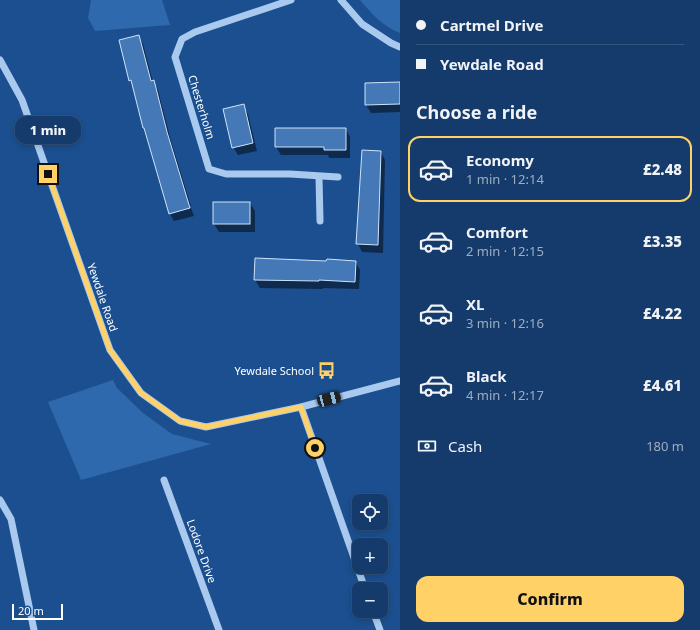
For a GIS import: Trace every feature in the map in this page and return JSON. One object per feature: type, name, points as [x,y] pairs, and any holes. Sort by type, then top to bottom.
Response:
[{"type":"street","name":"Chesterholm","points":[[291,0],[195,32],[182,38],[177,47],[175,56],[209,169],[226,174],[290,174],[338,177]]},
{"type":"street","points":[[341,0],[362,24],[391,43],[400,47]]},
{"type":"street","name":"Yewdale Road","points":[[0,60],[22,100],[110,350],[141,393],[180,421],[206,427],[301,407],[400,381]]},
{"type":"street","points":[[319,176],[320,221]]},
{"type":"street","points":[[301,407],[363,582]]},
{"type":"street","name":"Lodore Drive","points":[[164,480],[219,630]]},
{"type":"street","points":[[0,500],[11,519],[34,630]]},
{"type":"street","points":[[376,618],[380,630]]},
{"type":"shaded area","points":[[91,0],[162,0],[170,25],[95,31],[88,18]]},
{"type":"shaded area","points":[[360,0],[400,0],[400,33],[388,27],[373,15]]},
{"type":"shaded area","points":[[113,380],[117,388],[143,413],[172,434],[211,444],[81,480],[48,402]]},
{"type":"building","points":[[139,35],[151,81],[154,80],[167,132],[190,208],[169,214],[143,128],[131,80],[129,81],[119,40]]},
{"type":"building","points":[[400,82],[400,104],[365,105],[365,83]]},
{"type":"building","points":[[244,104],[253,143],[232,148],[223,109]]},
{"type":"building","points":[[275,128],[346,128],[346,150],[324,150],[324,147],[275,147]]},
{"type":"building","points":[[362,150],[381,151],[378,245],[356,244]]},
{"type":"building","points":[[213,202],[250,202],[250,224],[213,224]]},
{"type":"building","points":[[255,258],[356,261],[355,282],[319,280],[254,280]]},
{"type":"place","name":"Yewdale School","points":[[327,370]]},
{"type":"route","points":[[48,174],[110,350],[141,393],[180,421],[206,427],[301,407],[315,448]]}]
